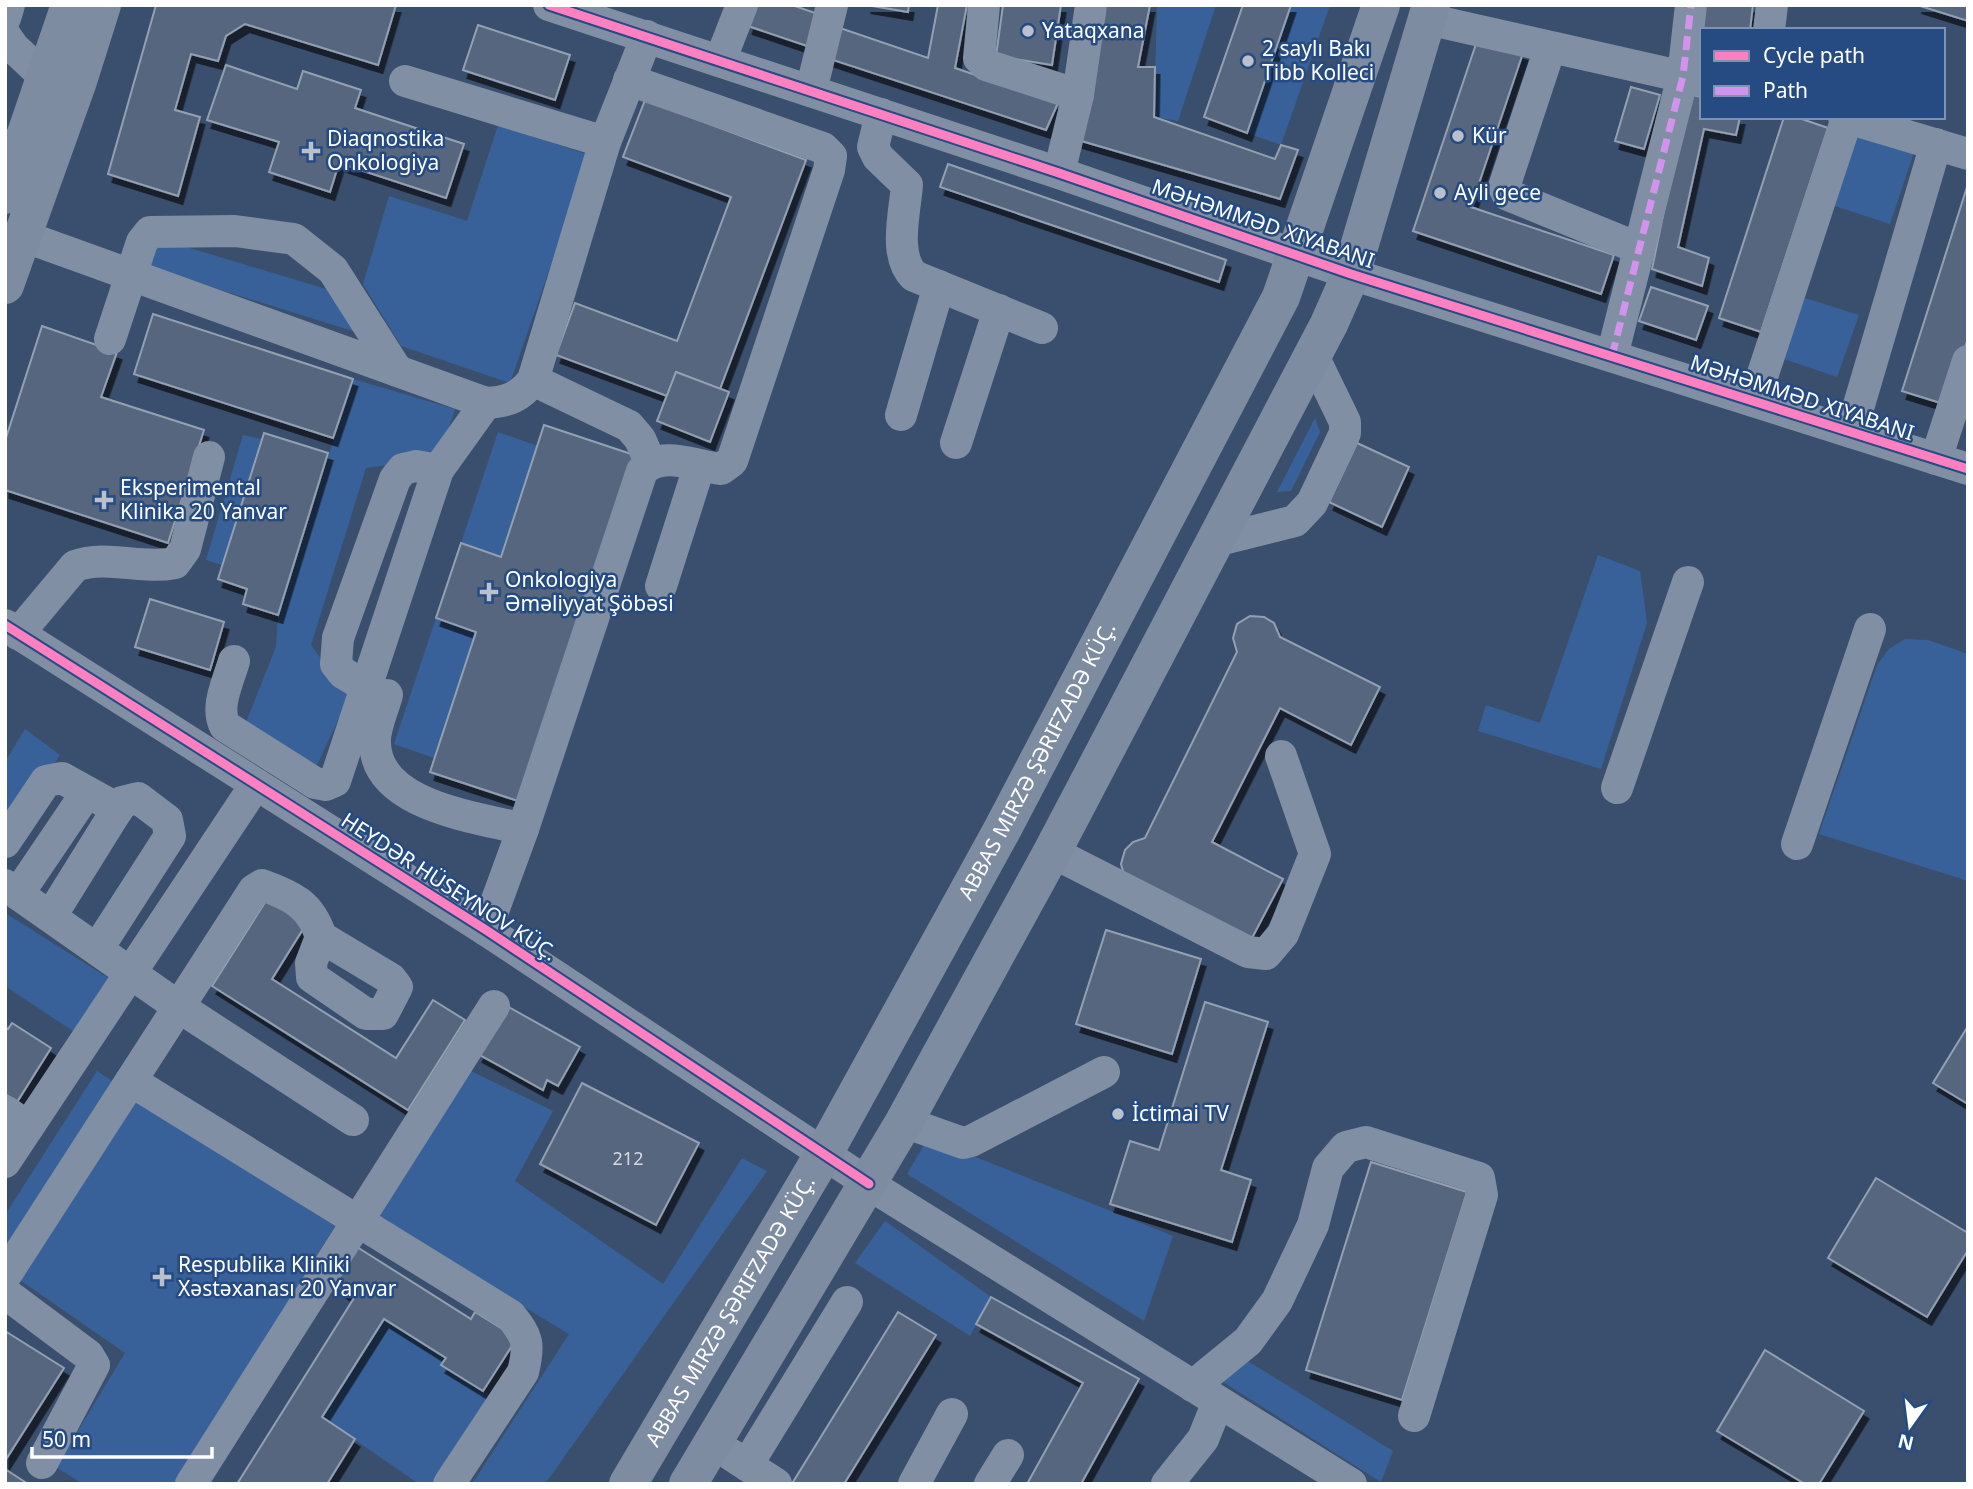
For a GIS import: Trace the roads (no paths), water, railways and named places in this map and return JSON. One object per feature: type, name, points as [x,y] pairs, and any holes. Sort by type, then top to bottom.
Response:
[{"type":"main road","points":[[5,195],[47,79],[70,5]]},
{"type":"main road","points":[[5,285],[102,5]]},
{"type":"main road","name":"ABBAS MIRZƏ ŞƏRIFZADƏ KÜÇ.","points":[[628,1484],[823,1155],[1008,818],[1281,297],[1381,5]]},
{"type":"main road","points":[[688,1484],[715,1444],[904,1122],[1052,852],[1313,356],[1351,274],[1429,12]]},
{"type":"street","points":[[5,18],[9,5]]},
{"type":"street","name":"MƏHƏMMƏD XIYABANI","points":[[548,5],[1059,173],[1351,274],[1968,469]]},
{"type":"street","points":[[719,61],[742,5]]},
{"type":"street","points":[[811,91],[832,5]]},
{"type":"street","points":[[984,5],[979,58],[986,65],[1078,95]]},
{"type":"street","points":[[1059,173],[1078,95],[1091,5]]},
{"type":"street","points":[[1612,356],[1638,248],[1692,78],[1691,5]]},
{"type":"street","points":[[1769,28],[1772,5]]},
{"type":"street","points":[[1429,12],[1550,48],[1692,78]]},
{"type":"street","points":[[5,35],[14,48],[47,79]]},
{"type":"street","points":[[23,236],[486,403],[503,402],[522,394],[533,380],[605,142],[647,36]]},
{"type":"street","points":[[1550,48],[1504,187],[1508,195],[1638,248]]},
{"type":"street","points":[[486,930],[523,829],[642,471],[650,462],[663,459],[720,469],[732,461],[830,170],[831,156],[823,148],[629,80]]},
{"type":"street","points":[[405,82],[605,142]]},
{"type":"street","points":[[881,114],[873,147],[878,157],[907,185],[902,249],[905,267],[914,276],[1042,328]]},
{"type":"street","points":[[1754,401],[1846,119]]},
{"type":"street","points":[[1849,119],[1968,154]]},
{"type":"street","points":[[1851,432],[1936,144]]},
{"type":"street","points":[[110,340],[142,242],[150,232],[235,231],[294,239],[333,270],[396,369]]},
{"type":"street","points":[[901,415],[939,286]]},
{"type":"street","points":[[956,443],[999,310]]},
{"type":"street","points":[[1215,541],[1295,521],[1312,503],[1345,433],[1345,422],[1313,356]]},
{"type":"street","points":[[1937,459],[1968,361]]},
{"type":"street","points":[[533,380],[629,426],[640,439],[650,462]]},
{"type":"street","points":[[234,662],[221,707],[220,717],[225,726],[315,783],[326,785],[335,781],[438,470],[486,403]]},
{"type":"street","points":[[460,442],[374,740],[376,755],[381,769],[402,790],[424,803],[523,829]]},
{"type":"street","points":[[12,630],[75,566],[88,561],[158,567],[175,563],[184,549],[209,457]]},
{"type":"street","points":[[368,688],[343,673],[336,664],[338,638],[395,479],[403,468],[416,466],[438,470]]},
{"type":"street","points":[[661,586],[699,467]]},
{"type":"street","points":[[1617,788],[1688,582]]},
{"type":"street","points":[[1797,845],[1870,629]]},
{"type":"street","name":"HEYDƏR HÜSEYNOV KÜÇ.","points":[[12,630],[486,930],[823,1155],[1206,1394],[1314,1474],[1351,1484]]},
{"type":"street","points":[[1052,852],[1248,952],[1266,954],[1283,934],[1315,854],[1281,756]]},
{"type":"street","points":[[5,842],[51,778],[62,778],[118,809]]},
{"type":"street","points":[[5,1162],[17,1119],[130,972],[256,784]]},
{"type":"street","points":[[87,792],[12,889],[179,1007],[353,1120]]},
{"type":"street","points":[[51,916],[118,809],[129,798],[138,798],[167,820],[170,836],[98,948]]},
{"type":"street","points":[[5,1276],[254,890],[262,885],[312,911],[321,937]]},
{"type":"street","points":[[191,1484],[494,1006]]},
{"type":"street","points":[[904,1122],[962,1143],[971,1141],[1104,1072]]},
{"type":"street","points":[[131,1080],[510,1315],[526,1335],[527,1355],[523,1372],[449,1484]]},
{"type":"street","points":[[1167,1484],[1203,1439],[1206,1394],[1265,1319],[1313,1225],[1328,1168],[1346,1147],[1366,1142],[1479,1178],[1482,1195],[1414,1416]]},
{"type":"street","points":[[5,1293],[88,1354],[94,1365],[42,1463]]},
{"type":"street","points":[[747,1465],[847,1303]]},
{"type":"street","points":[[914,1484],[953,1414]]},
{"type":"street","points":[[715,1444],[776,1484]]},
{"type":"street","points":[[990,1484],[1008,1455]]},
{"type":"place","name":"Yataqxana","points":[[1028,31]]},
{"type":"place","name":"2 saylı Bakı Tibb Kolleci","points":[[1248,61]]},
{"type":"place","name":"Kür","points":[[1458,136]]},
{"type":"place","name":"Diaqnostika Onkologiya","points":[[311,151]]},
{"type":"place","name":"Ayli gece","points":[[1440,193]]},
{"type":"place","name":"Eksperimental Klinika 20 Yanvar","points":[[104,500]]},
{"type":"place","name":"Onkologiya Əməliyyat Şöbəsi","points":[[489,592]]},
{"type":"place","name":"İctimai TV","points":[[1118,1114]]},
{"type":"place","name":"Respublika Kliniki Xəstəxanası 20 Yanvar","points":[[162,1277]]}]
